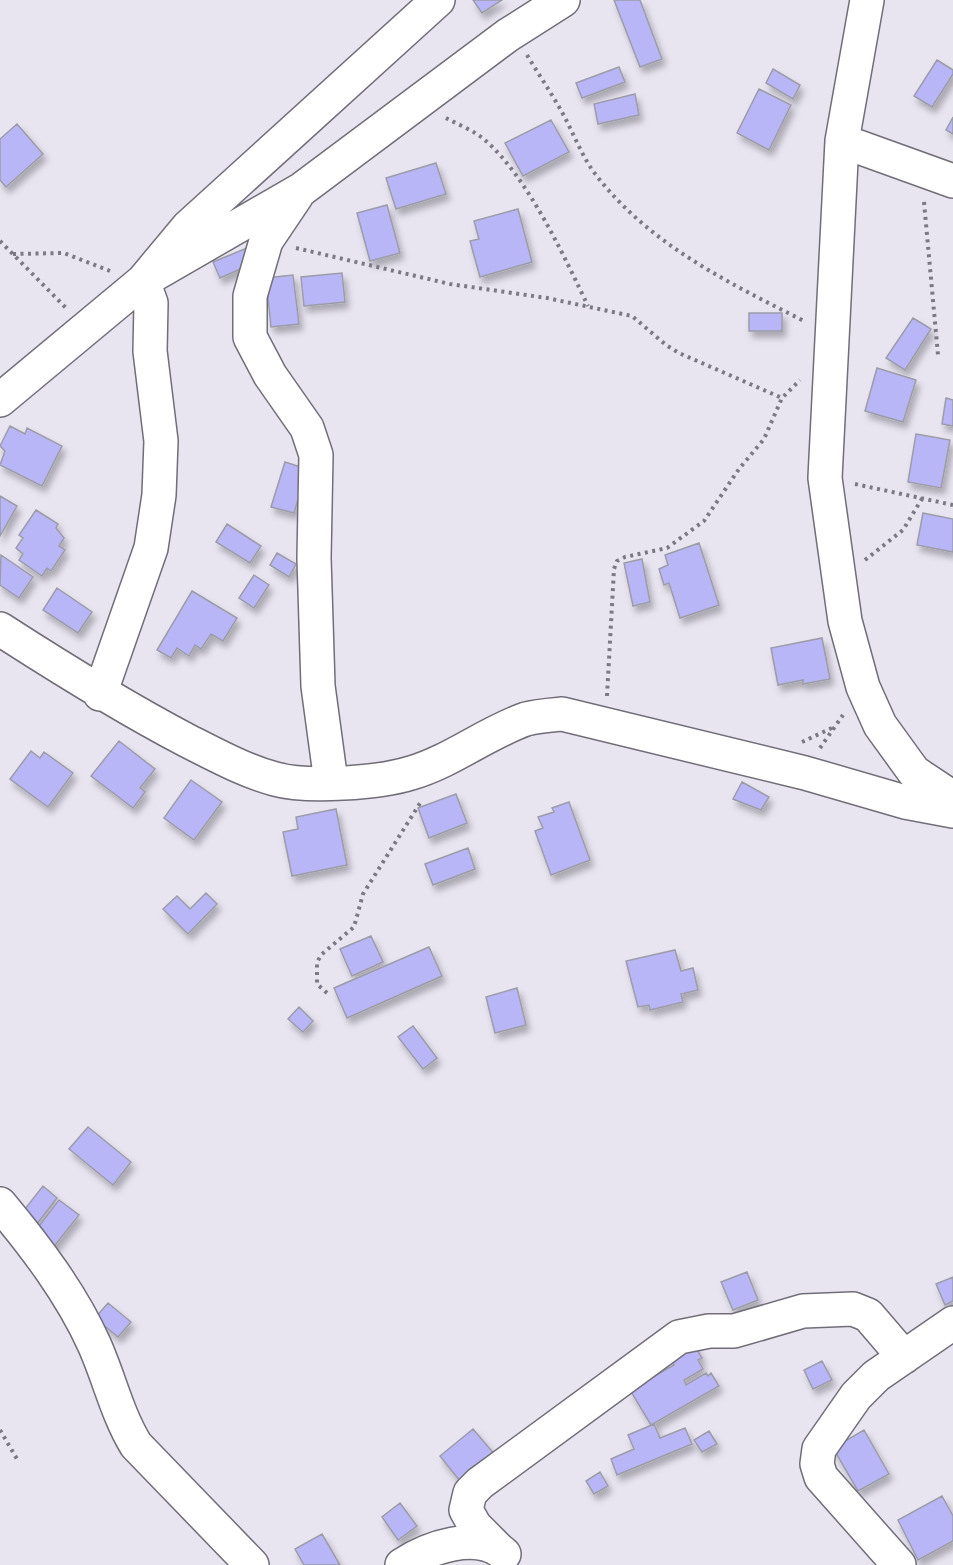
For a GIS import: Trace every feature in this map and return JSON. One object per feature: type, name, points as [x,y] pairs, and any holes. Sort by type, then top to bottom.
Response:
[{"type":"street","points":[[143,281],[188,227],[438,0]]},
{"type":"street","points":[[0,400],[143,281],[302,189],[513,32],[563,0]]},
{"type":"street","points":[[867,0],[842,141],[825,478],[845,621],[863,687],[880,725],[914,772],[953,798]]},
{"type":"street","points":[[842,141],[953,181]]},
{"type":"street","points":[[302,189],[266,241],[250,296],[250,337],[270,375],[307,428],[316,455],[314,558],[318,686],[331,782]]},
{"type":"street","points":[[100,694],[151,548],[159,495],[161,441],[150,351],[152,303],[143,281]]},
{"type":"street","points":[[0,629],[100,694],[232,763],[277,780],[331,782],[380,780],[411,773],[444,760],[528,718],[562,714],[805,773],[905,802],[953,811]]},
{"type":"street","points":[[0,1203],[73,1301],[94,1344],[123,1425],[136,1445],[252,1565]]},
{"type":"street","points":[[507,1558],[475,1526],[466,1510],[470,1493],[480,1483],[679,1337],[709,1331],[734,1331],[803,1311],[853,1309],[868,1315],[904,1357]]},
{"type":"street","points":[[899,1565],[822,1477],[817,1464],[819,1449],[856,1396],[876,1376],[953,1323]]},
{"type":"street","points":[[402,1565],[439,1547],[482,1544],[507,1558]]},
{"type":"path","points":[[513,32],[563,114],[594,173],[621,204],[666,244],[831,342],[782,398],[764,439],[739,469],[704,521],[667,548],[625,557],[618,561],[614,569],[605,724]]},
{"type":"path","points":[[418,104],[485,140],[501,156],[523,185],[566,260],[588,307]]},
{"type":"path","points":[[921,168],[938,355]]},
{"type":"path","points":[[0,241],[85,327]]},
{"type":"path","points":[[266,241],[450,284],[547,298],[632,316],[679,353],[782,398]]},
{"type":"path","points":[[13,254],[64,253],[94,266],[143,281]]},
{"type":"path","points":[[825,478],[953,505]]},
{"type":"path","points":[[839,577],[903,530],[923,497]]},
{"type":"path","points":[[805,773],[863,687]]},
{"type":"path","points":[[327,993],[317,984],[317,962],[322,954],[354,927],[363,894],[423,799]]},
{"type":"path","points":[[0,1430],[17,1459]]},
{"type":"building","points":[[473,0],[502,0],[482,13]]},
{"type":"building","points":[[614,0],[640,0],[662,59],[640,67]]},
{"type":"building","points":[[937,60],[953,70],[953,74],[932,107],[914,96]]},
{"type":"building","points":[[619,67],[625,82],[582,98],[576,83]]},
{"type":"building","points":[[773,69],[800,85],[793,99],[766,83]]},
{"type":"building","points":[[759,89],[791,105],[769,150],[737,133]]},
{"type":"building","points":[[635,94],[639,115],[598,124],[594,104]]},
{"type":"building","points":[[953,117],[953,134],[946,130]]},
{"type":"building","points":[[551,120],[569,152],[523,176],[505,143]]},
{"type":"building","points":[[17,124],[43,154],[6,187],[0,180],[0,139]]},
{"type":"building","points":[[436,163],[446,194],[396,209],[386,178]]},
{"type":"building","points":[[387,205],[400,253],[370,261],[357,213]]},
{"type":"building","points":[[518,209],[532,262],[480,277],[470,241],[479,239],[474,221]]},
{"type":"building","points":[[247,248],[254,263],[220,278],[213,262]]},
{"type":"building","points":[[342,273],[345,302],[304,306],[301,277]]},
{"type":"building","points":[[293,275],[299,324],[271,327],[266,278]]},
{"type":"building","points":[[749,313],[782,313],[782,331],[749,331]]},
{"type":"building","points":[[913,318],[931,329],[905,370],[886,358]]},
{"type":"building","points":[[877,368],[916,380],[903,422],[865,411]]},
{"type":"building","points":[[946,398],[953,400],[953,426],[942,424]]},
{"type":"building","points":[[10,426],[25,434],[27,428],[62,446],[42,486],[0,465],[5,451],[0,446]]},
{"type":"building","points":[[916,434],[950,440],[941,488],[908,482]]},
{"type":"building","points":[[285,462],[307,469],[294,513],[271,507]]},
{"type":"building","points":[[0,496],[17,506],[0,536]]},
{"type":"building","points":[[36,510],[58,524],[56,528],[64,538],[59,546],[65,550],[51,571],[47,568],[42,576],[19,560],[23,554],[16,548],[23,538],[19,535]]},
{"type":"building","points":[[923,513],[953,519],[953,552],[917,545]]},
{"type":"building","points":[[227,524],[261,546],[250,563],[216,542]]},
{"type":"building","points":[[699,543],[719,605],[680,618],[669,583],[664,585],[659,569],[668,565],[665,555]]},
{"type":"building","points":[[277,553],[296,564],[289,577],[270,565]]},
{"type":"building","points":[[1,555],[33,577],[19,598],[0,585]]},
{"type":"building","points":[[642,559],[650,602],[633,606],[624,563]]},
{"type":"building","points":[[254,575],[269,585],[254,608],[239,598]]},
{"type":"building","points":[[57,588],[92,612],[78,633],[43,610]]},
{"type":"building","points":[[192,591],[237,618],[223,641],[211,634],[201,649],[195,645],[189,656],[177,648],[171,658],[157,650]]},
{"type":"building","points":[[822,638],[830,679],[803,684],[803,680],[778,685],[771,648]]},
{"type":"building","points":[[119,741],[155,769],[140,788],[145,792],[133,808],[91,776]]},
{"type":"building","points":[[31,751],[40,758],[44,752],[73,773],[48,807],[10,779]]},
{"type":"building","points":[[191,780],[222,802],[194,840],[164,818]]},
{"type":"building","points":[[742,782],[769,797],[761,810],[733,799]]},
{"type":"building","points":[[456,794],[467,823],[429,838],[418,808]]},
{"type":"building","points":[[569,802],[590,860],[551,875],[535,831],[543,828],[538,817],[554,812],[552,808]]},
{"type":"building","points":[[336,809],[347,865],[292,876],[283,832],[298,829],[296,817]]},
{"type":"building","points":[[468,848],[475,869],[433,885],[425,864]]},
{"type":"building","points":[[206,893],[217,904],[188,934],[163,909],[177,896],[190,909]]},
{"type":"building","points":[[371,936],[383,962],[352,976],[340,949]]},
{"type":"building","points":[[429,947],[442,976],[347,1018],[334,988]]},
{"type":"building","points":[[675,950],[681,971],[693,968],[698,990],[681,994],[683,1002],[650,1010],[649,1005],[638,1007],[626,961]]},
{"type":"building","points":[[517,988],[526,1025],[495,1033],[486,997]]},
{"type":"building","points":[[299,1007],[313,1021],[303,1032],[288,1019]]},
{"type":"building","points":[[413,1026],[437,1058],[423,1069],[398,1037]]},
{"type":"building","points":[[88,1127],[131,1162],[113,1185],[69,1149]]},
{"type":"building","points":[[43,1186],[57,1198],[36,1225],[21,1214]]},
{"type":"building","points":[[59,1200],[79,1215],[48,1254],[29,1239]]},
{"type":"building","points":[[747,1272],[758,1300],[733,1310],[721,1282]]},
{"type":"building","points":[[953,1277],[953,1301],[945,1305],[936,1284]]},
{"type":"building","points":[[108,1303],[131,1322],[118,1337],[95,1318]]},
{"type":"building","points":[[692,1341],[702,1358],[698,1360],[703,1369],[684,1380],[686,1385],[706,1373],[708,1376],[711,1373],[719,1386],[651,1425],[630,1390],[674,1365],[668,1355]]},
{"type":"building","points":[[822,1361],[832,1380],[813,1389],[804,1370]]},
{"type":"building","points":[[654,1424],[660,1438],[685,1428],[692,1444],[617,1475],[611,1459],[634,1449],[628,1435]]},
{"type":"building","points":[[473,1429],[502,1463],[464,1486],[440,1456]]},
{"type":"building","points":[[864,1430],[889,1474],[858,1491],[833,1448]]},
{"type":"building","points":[[709,1431],[717,1444],[702,1452],[694,1440]]},
{"type":"building","points":[[600,1472],[608,1486],[594,1494],[586,1481]]},
{"type":"building","points":[[942,1496],[953,1516],[953,1541],[918,1560],[898,1520]]},
{"type":"building","points":[[400,1503],[417,1526],[398,1540],[382,1517]]},
{"type":"building","points":[[322,1534],[340,1565],[304,1565],[295,1549]]}]
